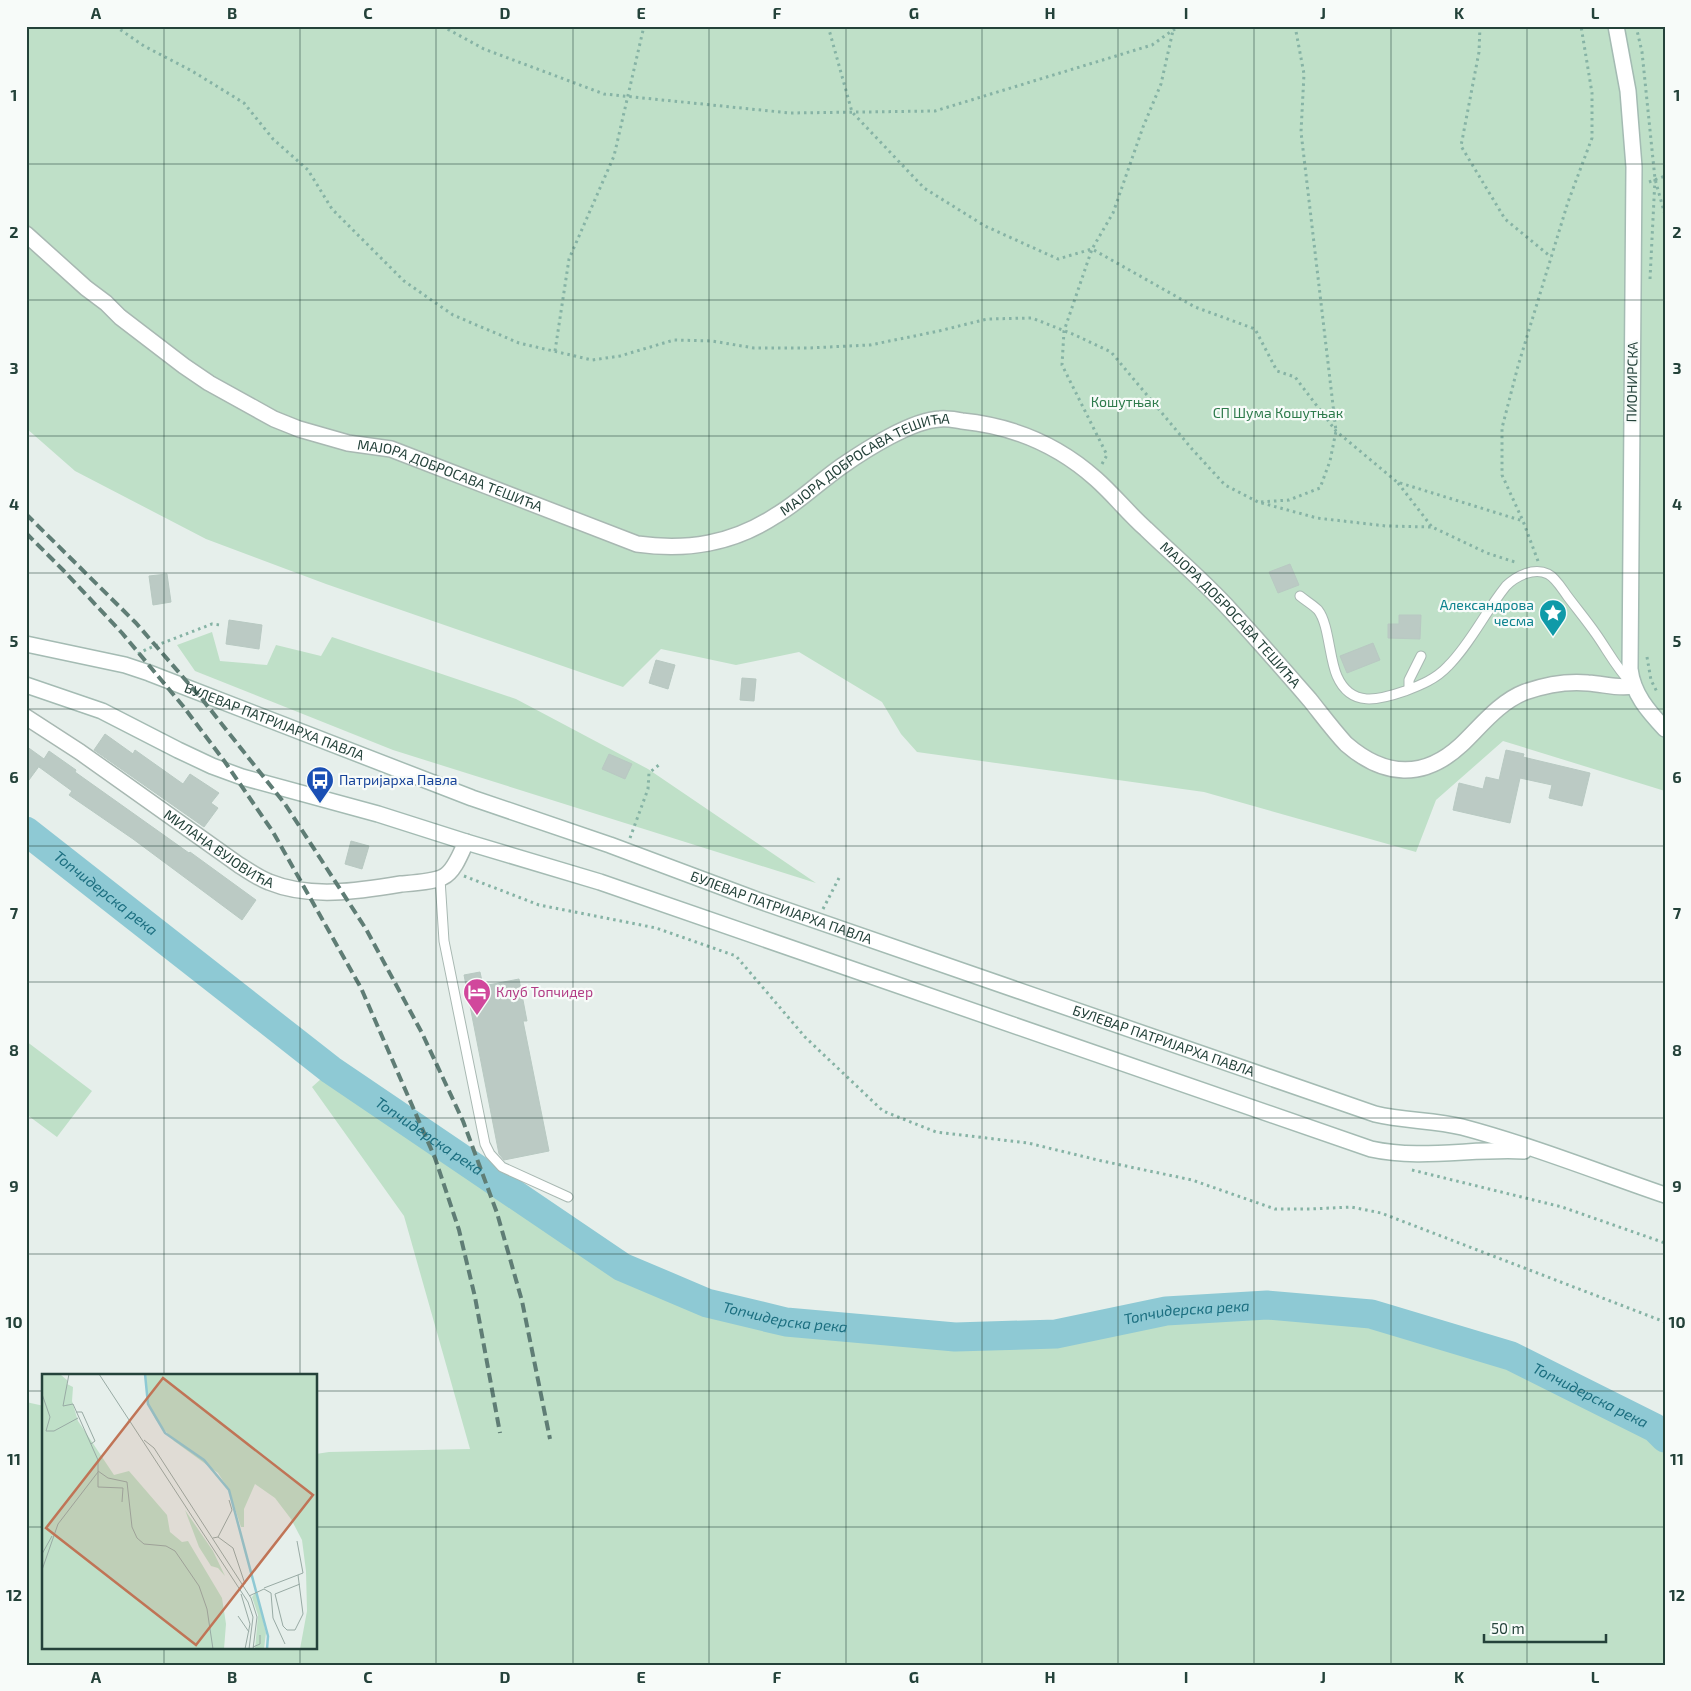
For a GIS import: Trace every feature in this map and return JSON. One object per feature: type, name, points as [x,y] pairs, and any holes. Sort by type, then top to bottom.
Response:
[{"type":"main road","name":"ПИОНИРСКА","points":[[1616,26],[1628,91],[1634,167],[1630,669],[1634,686],[1641,702],[1665,729]]},
{"type":"main road","name":"МАЈОРА ДОБРОСАВА ТЕШИЋА","points":[[26,234],[120,317],[156,346],[209,383],[274,419],[326,438],[391,449],[637,544],[662,547],[693,546],[720,542],[747,531],[775,517],[844,465],[913,425],[939,419],[994,426],[1029,436],[1056,449],[1095,478],[1133,518],[1230,609],[1346,744],[1362,757],[1378,765],[1412,771],[1428,766],[1459,746],[1508,702],[1522,693],[1569,683],[1588,683],[1619,688],[1634,686]]},
{"type":"main road","name":"БУЛЕВАР ПАТРИЈАРХА ПАВЛА","points":[[26,644],[124,665],[472,798],[610,845],[757,900],[1375,1114],[1404,1120],[1448,1124],[1542,1152],[1665,1195]]},
{"type":"main road","name":"БУЛЕВАР ПАТРИЈАРХА ПАВЛА","points":[[26,685],[102,711],[178,750],[212,766],[242,777],[378,814],[600,882],[1371,1150],[1389,1153],[1421,1154],[1474,1151],[1542,1152]]},
{"type":"main road","name":"МИЛАНА ВУЈОВИЋА","points":[[26,717],[80,752],[239,865],[270,883],[311,892],[328,892],[378,888],[445,875]]},
{"type":"main road","points":[[445,875],[466,842]]},
{"type":"lane","points":[[1300,596],[1316,608],[1322,618],[1337,677],[1348,692],[1363,699],[1371,700],[1380,699],[1430,681],[1448,666],[1465,645],[1495,600],[1511,580],[1522,575],[1543,572],[1554,578],[1594,632],[1619,671],[1634,686]]},
{"type":"lane","points":[[1409,689],[1409,680],[1421,656]]},
{"type":"lane","points":[[445,875],[444,941],[485,1144],[490,1154],[502,1168],[568,1197]]},
{"type":"path","points":[[115,26],[144,46],[192,71],[244,103],[273,139],[308,170],[332,209],[404,282],[453,315],[519,344],[592,360],[620,356],[674,340],[712,341],[754,348],[870,345],[987,319],[1032,318],[1111,352],[1192,449],[1225,484],[1258,502],[1317,518],[1386,526],[1432,527],[1487,552],[1543,572]]},
{"type":"path","points":[[442,26],[484,49],[604,94],[790,113],[935,111],[1152,45],[1174,28],[1183,26]]},
{"type":"path","points":[[555,351],[569,259],[614,156],[644,26]]},
{"type":"path","points":[[828,26],[852,112],[924,188],[985,226],[1058,258],[1092,249],[1195,307],[1255,329],[1277,371],[1295,377],[1336,432],[1397,482],[1432,527]]},
{"type":"path","points":[[1258,502],[1289,500],[1320,488],[1330,461],[1336,432],[1325,352],[1301,132],[1304,74],[1295,26]]},
{"type":"path","points":[[1480,26],[1479,52],[1461,146],[1505,220],[1551,257]]},
{"type":"path","points":[[1543,572],[1502,475],[1502,428],[1518,366],[1568,202],[1592,138],[1592,93],[1581,26]]},
{"type":"path","points":[[1636,26],[1642,52],[1655,179],[1650,283]]},
{"type":"path","points":[[1095,478],[1107,455],[1062,365],[1064,331],[1092,249],[1114,213],[1143,127],[1161,84],[1174,28]]},
{"type":"path","points":[[1655,179],[1665,215]]},
{"type":"path","points":[[1397,482],[1523,521]]},
{"type":"path","points":[[131,658],[148,649],[212,624],[220,625]]},
{"type":"path","points":[[1647,648],[1650,680],[1659,696]]},
{"type":"path","points":[[628,843],[648,789],[649,773],[660,764]]},
{"type":"path","points":[[445,875],[538,905],[656,928],[736,956],[805,1037],[883,1112],[936,1132],[1028,1144],[1192,1180],[1275,1209],[1310,1210],[1351,1207],[1381,1214],[1665,1322]]},
{"type":"path","points":[[822,912],[839,878]]},
{"type":"path","points":[[1405,1168],[1562,1207],[1665,1243]]},
{"type":"green space","name":"Кошутњак","points":[[26,26],[1665,26],[1665,791],[1503,741],[1436,800],[1416,852],[1204,792],[917,752],[901,734],[882,702],[799,652],[736,665],[661,649],[623,687],[326,584],[206,539],[75,471],[26,428]]},
{"type":"green space","points":[[212,632],[220,661],[267,665],[276,645],[321,656],[332,637],[516,699],[648,769],[816,883],[393,750],[195,671],[177,645]]},
{"type":"green space","points":[[26,1041],[92,1091],[57,1137],[26,1114]]},
{"type":"green space","points":[[331,1070],[622,1267],[707,1303],[786,1322],[955,1337],[1056,1334],[1166,1311],[1267,1305],[1371,1314],[1511,1356],[1655,1428],[1665,1438],[1665,1665],[26,1665],[26,1402],[42,1406],[42,1648],[318,1648],[318,1454],[470,1449],[404,1216],[312,1087]]},
{"type":"building","points":[[1290,564],[1299,585],[1278,593],[1269,572]]},
{"type":"building","points":[[167,574],[171,602],[153,605],[149,576]]},
{"type":"building","points":[[1399,615],[1421,615],[1420,639],[1388,638],[1388,624],[1399,624]]},
{"type":"building","points":[[229,620],[262,625],[259,649],[226,644]]},
{"type":"building","points":[[1373,643],[1380,660],[1347,673],[1340,656]]},
{"type":"building","points":[[656,660],[675,665],[668,689],[649,683]]},
{"type":"building","points":[[742,678],[756,679],[754,701],[740,700]]},
{"type":"building","points":[[105,734],[133,754],[135,750],[183,784],[190,774],[219,793],[211,803],[218,808],[204,827],[94,750]]},
{"type":"building","points":[[26,746],[44,759],[49,751],[76,770],[75,772],[256,900],[242,920],[133,839],[69,795],[72,791],[39,767],[40,765],[26,784]]},
{"type":"building","points":[[1506,750],[1524,754],[1523,757],[1590,773],[1582,806],[1549,798],[1552,785],[1520,778],[1510,823],[1453,810],[1459,783],[1483,789],[1486,777],[1499,780]]},
{"type":"building","points":[[609,754],[632,764],[625,779],[602,769]]},
{"type":"building","points":[[351,841],[369,846],[362,869],[345,864]]},
{"type":"building","points":[[480,972],[483,986],[519,979],[527,1021],[523,1021],[549,1151],[504,1160],[499,1154],[464,975]]},
{"type":"waterway","name":"Топчидерска река","points":[[26,831],[331,1070],[622,1267],[707,1303],[786,1322],[955,1337],[1056,1334],[1166,1311],[1267,1305],[1371,1314],[1511,1356],[1655,1428],[1665,1438]]},
{"type":"railway","points":[[26,514],[136,623],[202,699],[285,804],[366,929],[422,1033],[463,1121],[497,1213],[522,1301],[550,1439]]},
{"type":"railway","points":[[26,533],[122,633],[183,706],[225,762],[273,832],[361,988],[435,1158],[459,1230],[475,1297],[500,1433]]},
{"type":"place","name":"Александрова чесма","points":[[1553,637]]},
{"type":"place","name":"Патријарха Павла","points":[[320,804]]},
{"type":"place","name":"Клуб Топчидер","points":[[477,1016]]},
{"type":"park label","name":"СП Шума Кошутњак","points":[[1278,413]]}]
